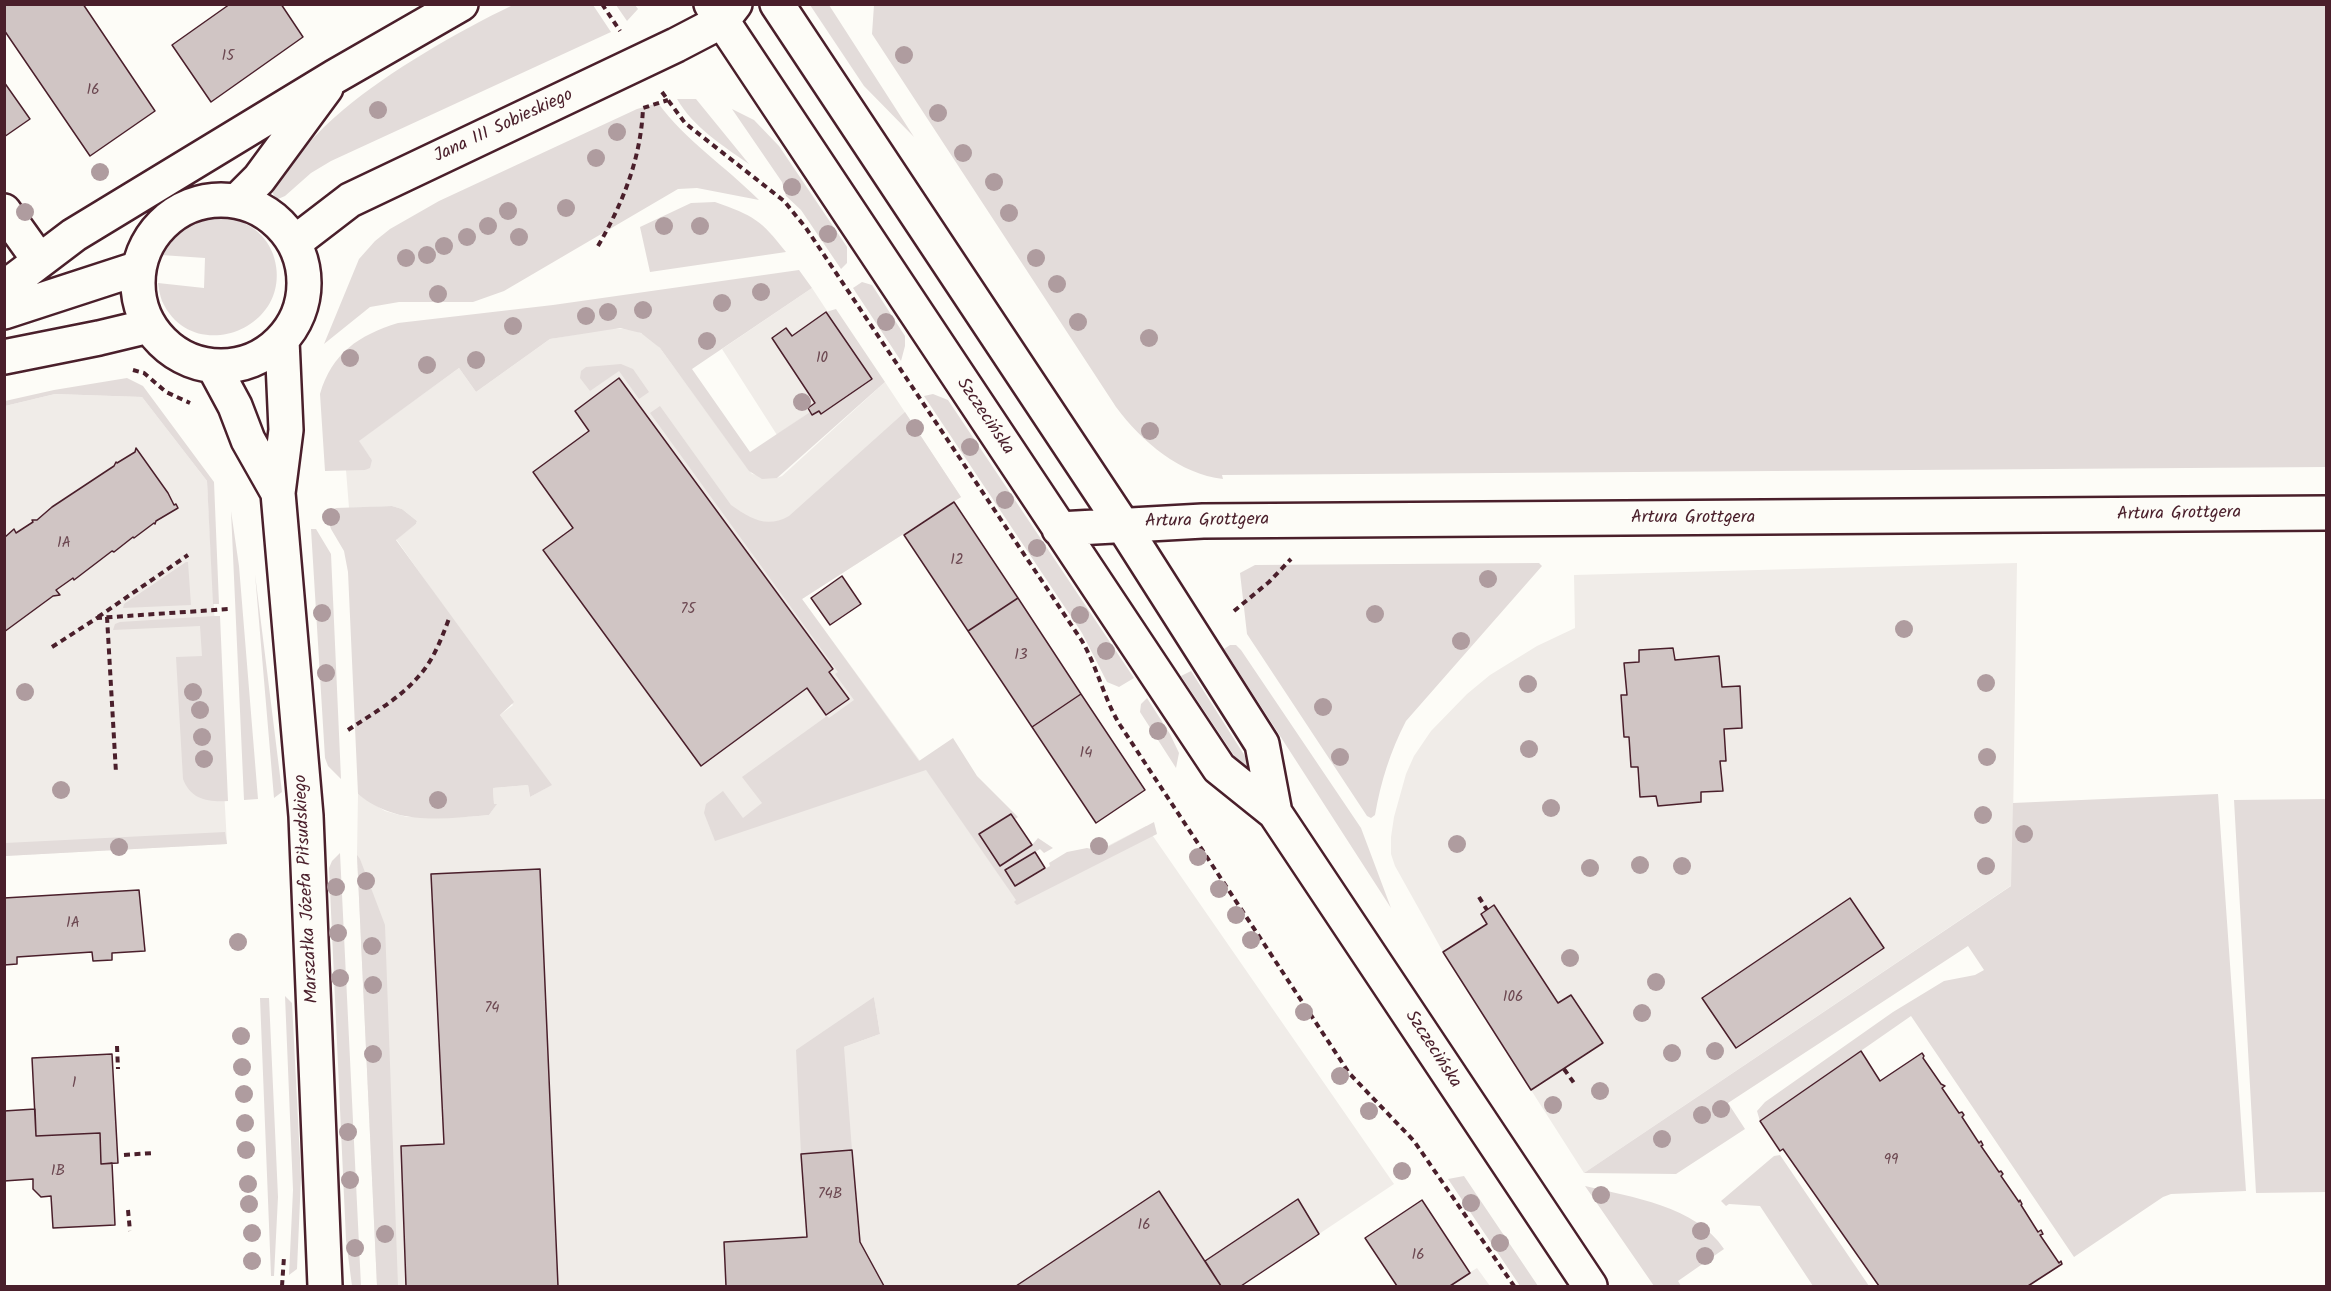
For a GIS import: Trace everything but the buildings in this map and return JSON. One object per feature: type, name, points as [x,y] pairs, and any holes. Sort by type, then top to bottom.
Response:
[{"type":"street","points":[[4,288],[74,235],[334,76],[461,4]]},
{"type":"street","name":"Szczecińska","points":[[777,4],[1122,524],[1262,744],[1275,813]]},
{"type":"street","name":"Szczecińska","points":[[722,10],[1059,528],[1219,768],[1275,813],[1590,1287]]},
{"type":"street","name":"Jana III Sobieskiego","points":[[294,243],[350,200],[641,63],[722,10]]},
{"type":"street","points":[[237,201],[259,179],[334,76]]},
{"type":"street","points":[[211,200],[237,201],[259,209],[279,224],[294,243],[303,270],[302,298],[293,324],[273,348],[249,361],[214,367],[180,355],[163,342],[149,326],[141,308],[138,288],[139,268],[148,243],[163,222],[185,207],[211,200]]},
{"type":"street","points":[[4,211],[39,260]]},
{"type":"street","points":[[4,312],[139,268]]},
{"type":"street","points":[[4,357],[149,326]]},
{"type":"street","name":"Marszałka Józefa Piłsudskiego","points":[[282,340],[286,430],[278,493],[306,816],[325,1287]]},
{"type":"street","name":"Marszałka Józefa Piłsudskiego","points":[[214,367],[235,406],[248,440],[278,493]]},
{"type":"street","name":"Artura Grottgera","points":[[1059,528],[1203,521],[2326,513]]},
{"type":"path","points":[[598,246],[615,218],[634,164],[642,132],[643,108],[668,100],[702,138],[784,201],[806,228],[1082,641],[1097,670],[1112,712],[1120,725],[1349,1072],[1414,1141],[1514,1287]]},
{"type":"path","points":[[125,368],[144,373],[166,392],[195,406]]},
{"type":"path","points":[[1234,610],[1269,582],[1298,552]]},
{"type":"path","points":[[52,647],[188,555]]},
{"type":"path","points":[[97,618],[229,609]]},
{"type":"path","points":[[348,730],[407,688],[420,676],[440,643],[450,616]]},
{"type":"path","points":[[107,617],[116,773]]},
{"type":"path","points":[[1479,897],[1487,910]]},
{"type":"path","points":[[117,1046],[118,1069]]},
{"type":"path","points":[[1564,1069],[1574,1083]]},
{"type":"path","points":[[124,1155],[153,1153]]},
{"type":"path","points":[[128,1210],[130,1231]]},
{"type":"path","points":[[282,1287],[283,1271]]},
{"type":"shaded area","points":[[513,5],[593,5],[611,32],[331,161],[311,173],[285,196],[278,199],[274,196],[273,183],[315,136],[343,110],[425,53]]},
{"type":"shaded area","points":[[616,5],[635,5],[638,9],[627,21]]},
{"type":"shaded area","points":[[810,5],[829,5],[914,137],[864,86]]},
{"type":"shaded area","points":[[874,5],[2326,5],[2326,467],[1222,475],[1223,479],[1207,476],[1192,471],[1163,454],[1126,420],[1116,407],[872,34]]},
{"type":"shaded area","points":[[677,99],[696,99],[749,164],[700,127]]},
{"type":"shaded area","points":[[658,103],[693,141],[759,200],[697,188],[678,189],[504,291],[473,302],[399,302],[370,307],[324,344],[359,259],[375,241],[390,229],[439,201],[637,109]]},
{"type":"shaded area","points":[[732,109],[754,120],[779,146],[847,247],[847,263],[841,269],[801,210],[786,196],[782,182]]},
{"type":"shaded area","points":[[715,202],[748,215],[762,225],[786,252],[650,272],[640,227],[691,203]]},
{"type":"shaded area","points":[[221,215],[238,220],[259,233],[273,254],[277,280],[271,302],[257,319],[238,330],[217,335],[196,333],[177,321],[162,301],[158,283],[204,288],[205,258],[161,255],[172,237],[185,226],[201,219]]},
{"type":"shaded area","points":[[799,270],[812,288],[692,369],[750,452],[810,412],[813,415],[871,379],[826,312],[836,309],[885,382],[777,478],[762,479],[749,471],[660,348],[641,333],[620,328],[550,339],[476,392],[459,368],[359,441],[372,460],[370,468],[325,471],[320,394],[332,367],[340,357],[359,340],[371,333],[398,323],[553,305]]},
{"type":"shaded area","points":[[862,282],[872,285],[905,336],[901,361],[853,288]]},
{"type":"shaded area","points":[[812,288],[872,379],[812,415],[810,412],[777,435],[722,349]]},
{"type":"shaded area","points":[[613,328],[634,330],[649,337],[660,348],[752,474],[777,478],[782,476],[885,382],[961,497],[802,599],[926,769],[1013,895],[1146,826],[1394,1184],[1241,1286],[377,1286],[357,855],[358,794],[385,811],[407,817],[467,817],[489,815],[496,805],[494,805],[493,788],[528,785],[530,797],[551,785],[500,715],[513,705],[396,539],[417,521],[402,509],[392,506],[349,508],[346,470],[365,470],[372,460],[358,441],[459,368],[476,392],[550,339]],"holes":[[[874,997],[880,1034],[844,1047]]]},
{"type":"shaded area","points":[[621,364],[633,369],[649,392],[639,399],[619,371],[590,391],[580,378],[581,371],[586,367]]},
{"type":"shaded area","points":[[127,378],[143,386],[214,482],[219,604],[213,604],[207,481],[142,397],[55,394],[5,406],[5,401]]},
{"type":"shaded area","points":[[55,394],[142,397],[207,481],[227,844],[5,856],[5,406]]},
{"type":"shaded area","points":[[933,394],[948,400],[1134,678],[1119,687],[1107,682],[1082,633],[924,396]]},
{"type":"shaded area","points":[[660,406],[731,505],[752,518],[766,522],[781,520],[789,516],[905,412],[961,497],[802,599],[919,761],[953,738],[977,776],[1018,817],[1014,820],[1010,814],[979,834],[1000,866],[1032,845],[1038,838],[1053,848],[1044,853],[1040,849],[1006,870],[1015,886],[1050,866],[1049,863],[1067,852],[1087,848],[1100,851],[1154,822],[1157,834],[1017,905],[1014,902],[1016,900],[926,770],[715,841],[704,813],[706,804],[723,791],[743,818],[762,803],[742,777],[827,716],[829,718],[854,700],[835,674],[838,672],[650,413]]},
{"type":"shaded area","points":[[392,506],[402,509],[417,521],[396,540],[514,702],[500,715],[552,785],[530,797],[528,785],[493,788],[494,804],[497,804],[489,815],[437,819],[404,816],[373,804],[358,794],[348,572],[344,551],[331,529],[326,514],[336,508]]},
{"type":"shaded area","points":[[231,511],[239,566],[258,799],[244,800]]},
{"type":"shaded area","points":[[311,529],[316,529],[331,554],[341,779],[328,766],[325,758]]},
{"type":"shaded area","points":[[188,562],[191,605],[123,608],[124,604]]},
{"type":"shaded area","points":[[1539,563],[1542,566],[1406,721],[1387,767],[1375,815],[1371,818],[1367,816],[1247,634],[1240,573],[1255,565]]},
{"type":"shaded area","points":[[2017,563],[2012,885],[1584,1173],[1531,1090],[1603,1043],[1571,996],[1558,1003],[1494,905],[1481,914],[1487,924],[1443,952],[1395,866],[1391,854],[1394,817],[1406,774],[1414,756],[1431,731],[1467,694],[1490,675],[1537,646],[1575,628],[1574,575]]},
{"type":"shaded area","points":[[255,574],[282,792],[274,798]]},
{"type":"shaded area","points":[[220,616],[228,801],[201,798],[186,786],[183,779],[176,657],[202,656],[200,626],[113,630],[115,624],[120,622]]},
{"type":"shaded area","points":[[1230,645],[1236,645],[1241,650],[1361,828],[1391,908],[1224,649]]},
{"type":"shaded area","points":[[1191,671],[1260,780],[1253,784],[1181,676]]},
{"type":"shaded area","points":[[1147,698],[1179,753],[1176,768],[1140,712],[1141,704]]},
{"type":"shaded area","points":[[2218,794],[2246,1191],[2171,1194],[2163,1197],[2074,1257],[1911,1016],[1760,1121],[1757,1111],[1765,1102],[1893,1012],[1944,981],[1975,975],[1984,970],[1968,946],[1728,1103],[1745,1129],[1676,1174],[1584,1173],[2011,886],[2013,803]]},
{"type":"shaded area","points":[[2326,799],[2326,1192],[2256,1193],[2234,800]]},
{"type":"shaded area","points":[[225,832],[227,844],[5,856],[5,843]]},
{"type":"shaded area","points":[[340,853],[361,1286],[352,1286],[346,1240],[329,868]]},
{"type":"shaded area","points":[[357,855],[385,925],[398,1286],[377,1286]]},
{"type":"shaded area","points":[[285,996],[292,1003],[301,1178],[297,1269],[289,1275],[293,1190]]},
{"type":"shaded area","points":[[874,997],[880,1034],[844,1047],[852,1150],[801,1154],[796,1050]]},
{"type":"shaded area","points":[[260,998],[269,998],[278,1197],[274,1276],[271,1276]]},
{"type":"shaded area","points":[[1780,1155],[1869,1286],[1813,1286],[1760,1206],[1729,1204],[1726,1206],[1721,1201],[1774,1156]]},
{"type":"shaded area","points":[[1464,1176],[1538,1286],[1520,1286],[1448,1179]]},
{"type":"shaded area","points":[[1585,1186],[1642,1199],[1680,1213],[1712,1234],[1724,1249],[1678,1281],[1681,1286],[1654,1286]]},
{"type":"shaded area","points":[[1477,1268],[1490,1286],[1448,1286]]}]
